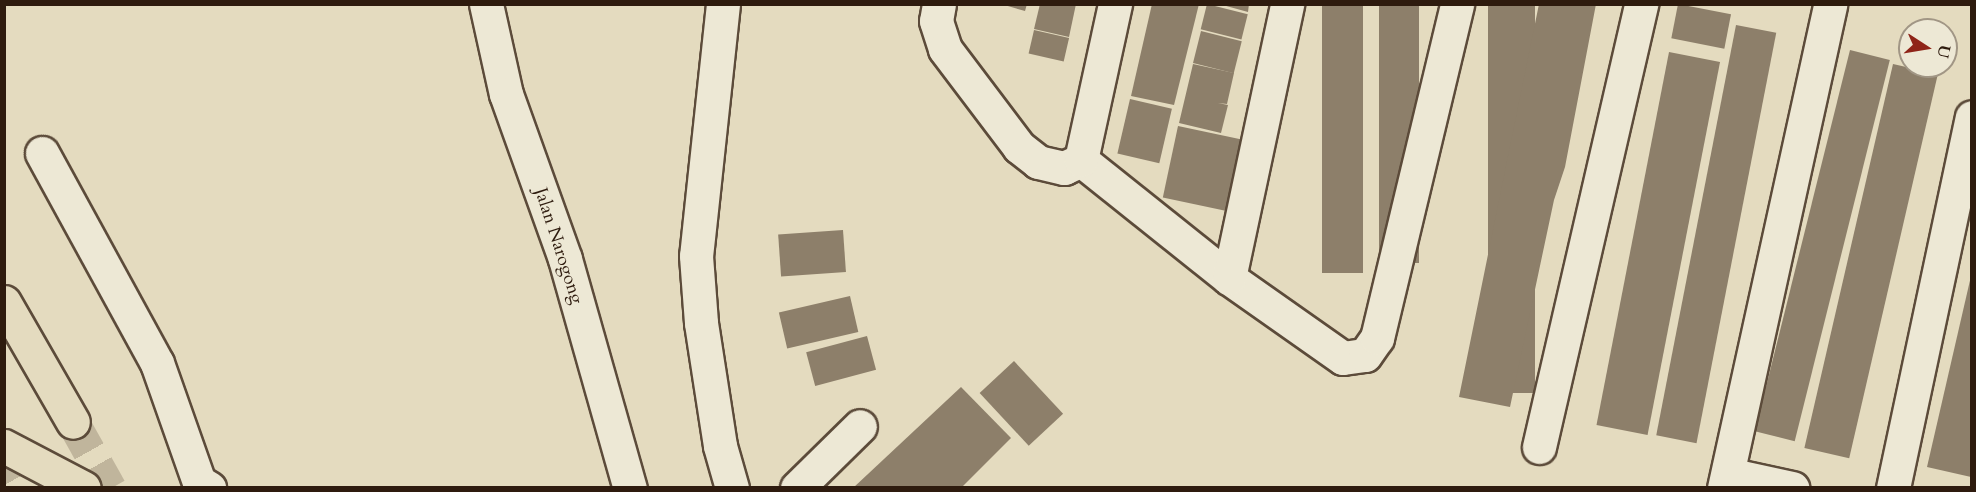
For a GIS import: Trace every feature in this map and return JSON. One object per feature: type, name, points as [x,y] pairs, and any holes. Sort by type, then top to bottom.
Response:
[{"type":"main road","points":[[4,302],[73,422]]},
{"type":"main road","points":[[4,446],[84,488]]},
{"type":"street","name":"Jalan Narogong","points":[[486,4],[506,94],[565,259],[630,488]]},
{"type":"street","points":[[723,4],[696,256],[701,323],[720,446],[732,488]]},
{"type":"street","points":[[939,4],[936,21],[945,49],[1020,147],[1038,162],[1064,168],[1081,160]]},
{"type":"street","points":[[1081,160],[1115,4]]},
{"type":"street","points":[[1229,278],[1287,4]]},
{"type":"street","points":[[1081,160],[1229,278],[1324,348],[1343,358],[1365,355],[1377,338],[1457,4]]},
{"type":"street","points":[[1539,447],[1641,4]]},
{"type":"street","points":[[1792,488],[1726,481],[1830,4]]},
{"type":"street","points":[[1893,488],[1971,117]]},
{"type":"street","points":[[42,153],[157,363],[198,482],[209,488]]},
{"type":"street","points":[[796,488],[860,426]]},
{"type":"building","points":[[1001,4],[1027,4],[1025,11]]},
{"type":"building","points":[[1040,4],[1076,4],[1069,37],[1034,29]]},
{"type":"building","points":[[1152,4],[1199,4],[1174,105],[1131,96]]},
{"type":"building","points":[[1207,4],[1248,14],[1241,39],[1201,29]]},
{"type":"building","points":[[1219,4],[1249,4],[1248,12]]},
{"type":"building","points":[[1322,4],[1363,4],[1363,273],[1322,273]]},
{"type":"building","points":[[1379,4],[1419,4],[1419,263],[1379,263]]},
{"type":"building","points":[[1488,4],[1535,4],[1535,393],[1488,393]]},
{"type":"building","points":[[1539,4],[1596,4],[1565,167],[1554,200],[1510,407],[1459,397]]},
{"type":"building","points":[[1678,4],[1731,14],[1724,49],[1671,38]]},
{"type":"building","points":[[1736,25],[1776,33],[1696,443],[1656,435]]},
{"type":"building","points":[[1034,30],[1069,38],[1064,61],[1029,53]]},
{"type":"building","points":[[1201,31],[1242,41],[1234,73],[1193,63]]},
{"type":"building","points":[[1850,50],[1890,60],[1795,441],[1755,431]]},
{"type":"building","points":[[1669,52],[1720,62],[1648,435],[1596,425]]},
{"type":"building","points":[[1193,64],[1234,73],[1227,104],[1218,103],[1228,105],[1221,133],[1179,123]]},
{"type":"building","points":[[1893,64],[1898,65],[1898,78],[1937,78],[1849,458],[1804,448]]},
{"type":"building","points":[[1130,99],[1172,109],[1159,163],[1117,154]]},
{"type":"building","points":[[1178,126],[1246,141],[1231,212],[1163,197]]},
{"type":"building","points":[[843,230],[846,272],[781,276],[778,235]]},
{"type":"building","points":[[1971,276],[1971,477],[1927,467]]},
{"type":"building","points":[[850,296],[858,332],[787,348],[779,312]]},
{"type":"building","points":[[867,336],[876,370],[815,386],[806,352]]},
{"type":"building","points":[[1014,361],[1063,414],[1029,446],[980,393]]},
{"type":"building","points":[[961,387],[1011,438],[961,488],[853,488]]},
{"type":"tunnel","points":[[73,422],[110,488]]},
{"type":"tunnel","points":[[4,447],[27,488]]}]
